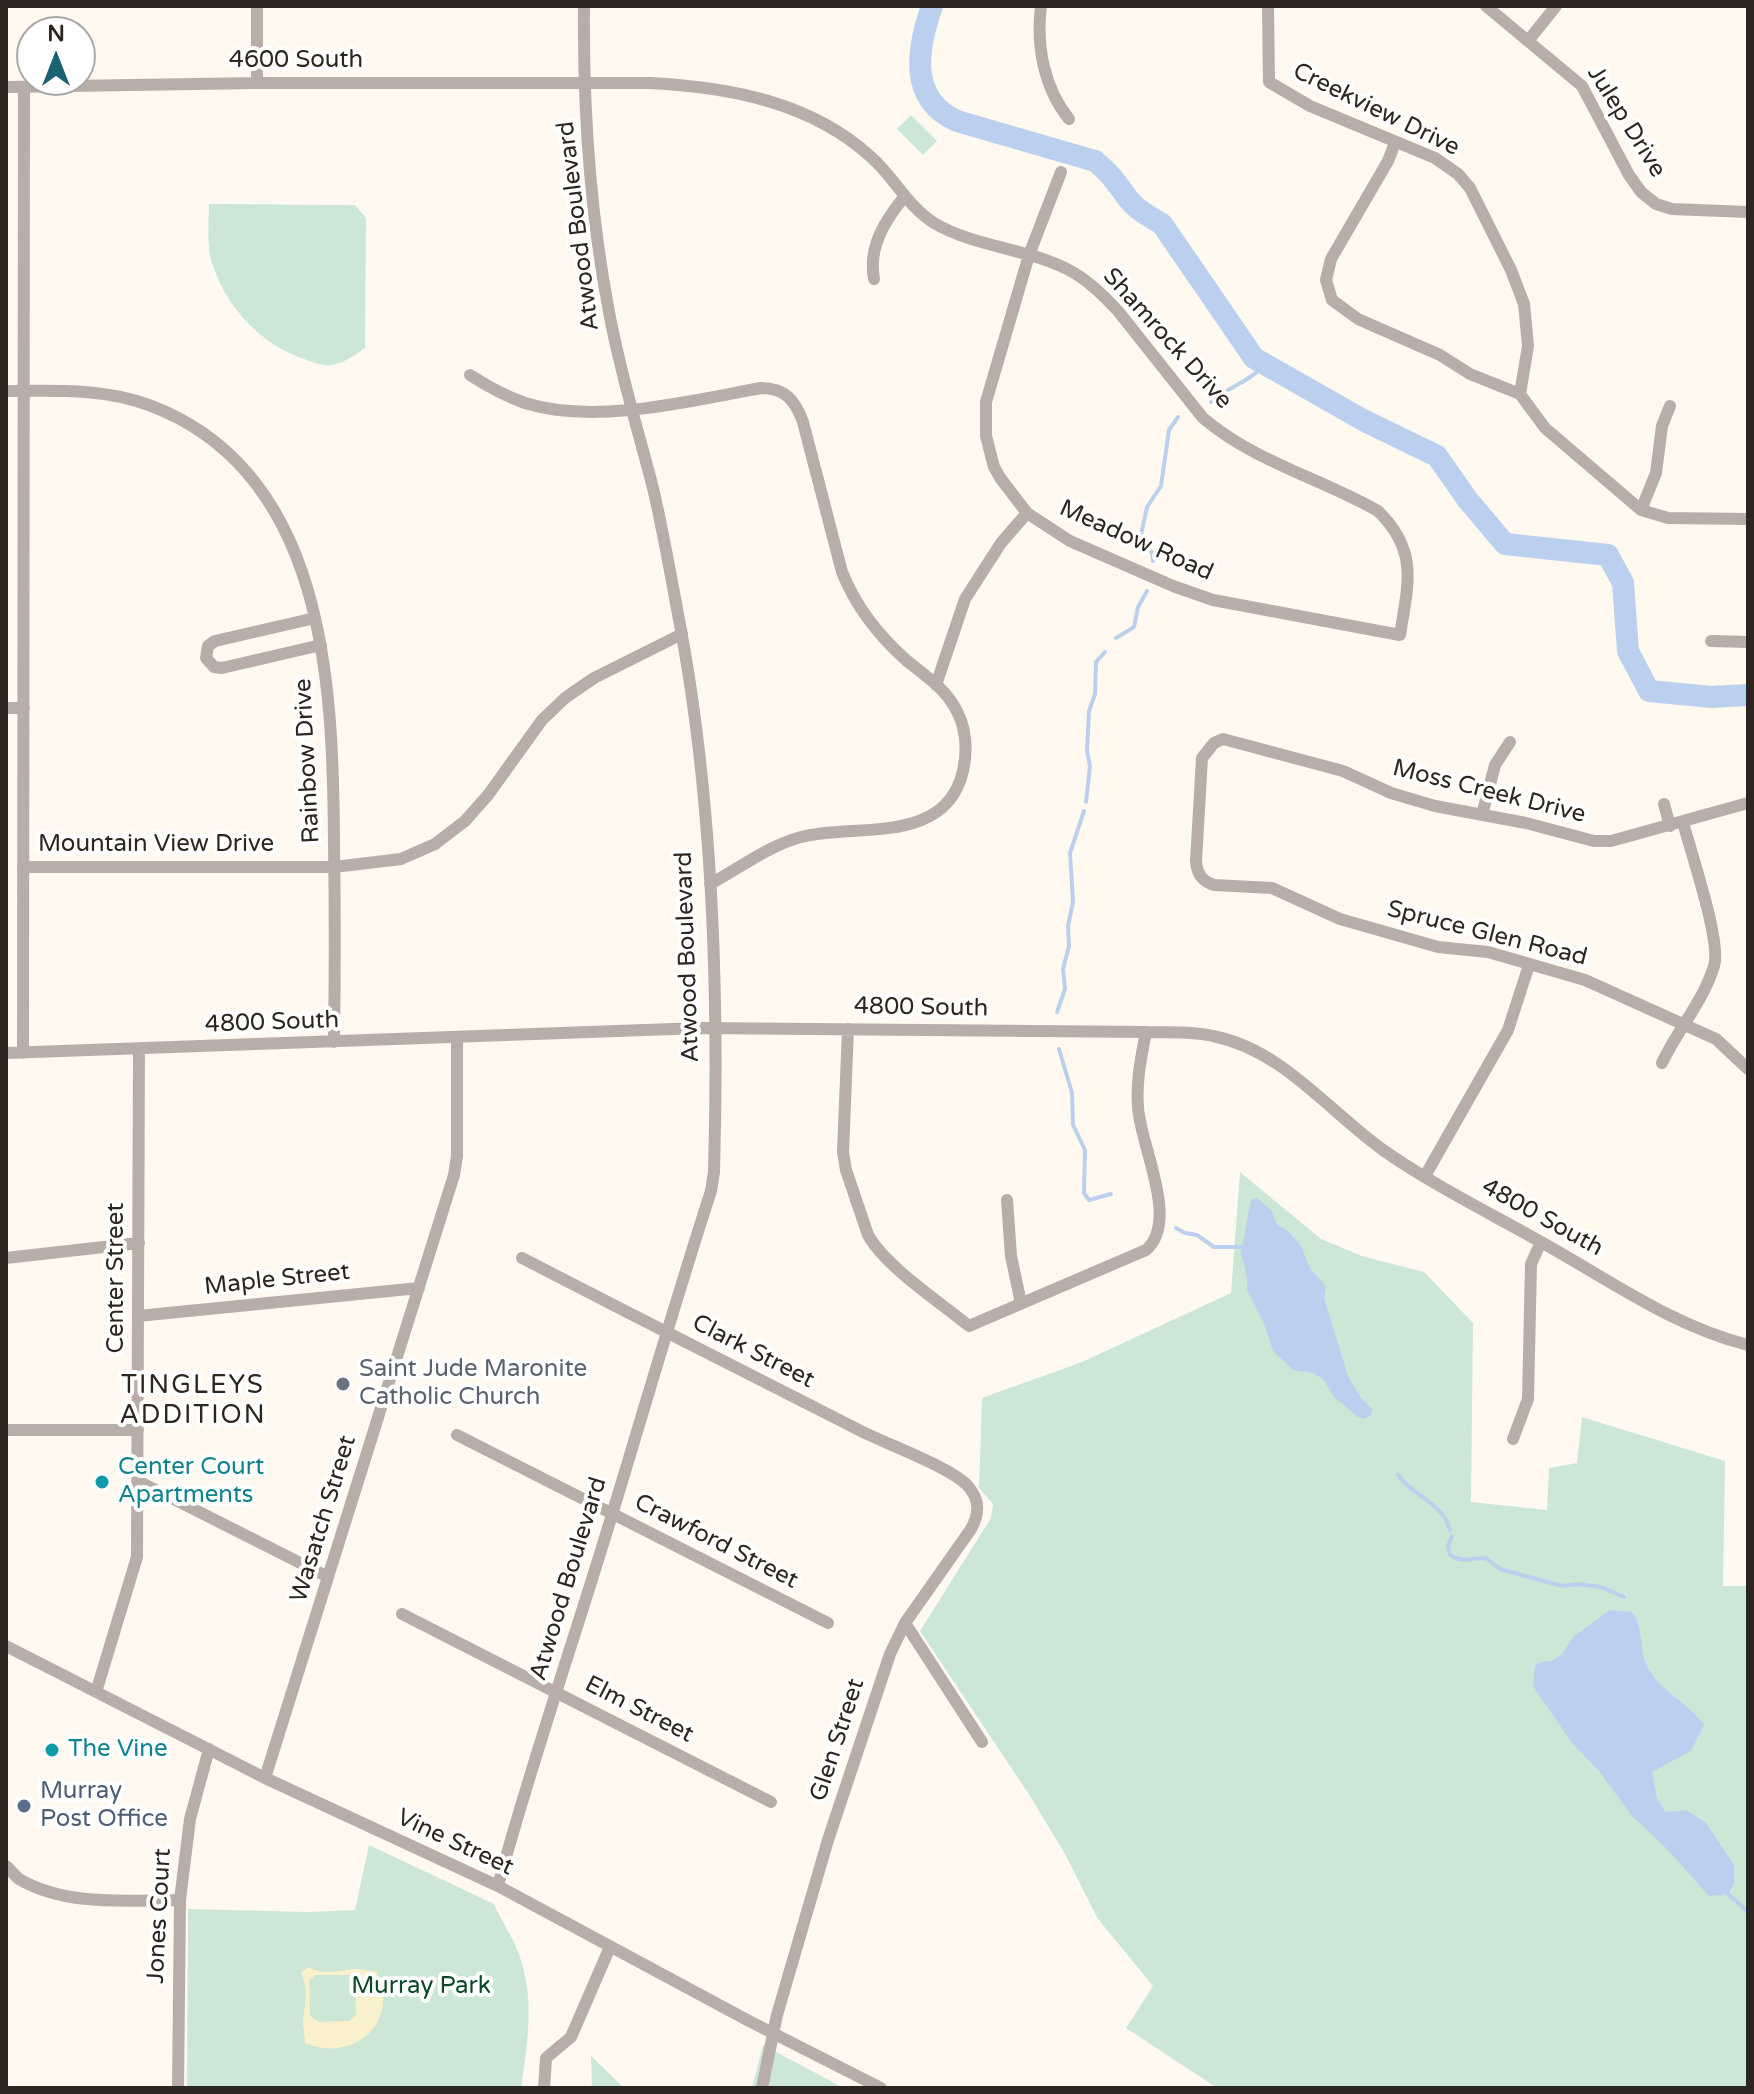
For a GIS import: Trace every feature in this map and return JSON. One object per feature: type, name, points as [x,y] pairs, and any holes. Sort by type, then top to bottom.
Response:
[{"type":"street","points":[[257,6],[257,83]]},
{"type":"street","name":"Atwood Boulevard","points":[[498,1886],[524,1790],[557,1693],[711,1191],[714,1143],[710,884],[700,766],[682,634],[661,523],[612,328],[599,250],[590,168],[584,6]]},
{"type":"street","points":[[1041,6],[1040,38],[1050,90],[1069,119]]},
{"type":"street","name":"Creekview Drive","points":[[1268,6],[1269,82],[1310,106],[1446,163],[1470,188],[1511,270],[1524,304],[1528,346],[1520,394]]},
{"type":"street","name":"Julep Drive","points":[[1486,6],[1582,86],[1629,175],[1648,198],[1656,204],[1687,211],[1748,212]]},
{"type":"street","points":[[1528,41],[1556,6]]},
{"type":"street","name":"4600 South","points":[[96,86],[585,83]]},
{"type":"street","name":"Shamrock Drive","points":[[585,83],[650,83],[702,88],[793,108],[851,139],[932,222],[956,234],[1029,255],[1077,274],[1104,296],[1203,418],[1218,431],[1261,457],[1366,505],[1390,523],[1401,540],[1409,569],[1400,635]]},
{"type":"street","points":[[23,1053],[24,96]]},
{"type":"street","points":[[1395,143],[1388,161],[1331,259],[1326,280],[1332,300],[1338,307],[1440,355],[1470,374],[1520,394],[1545,428],[1641,510],[1668,518],[1748,519]]},
{"type":"street","name":"Meadow Road","points":[[1061,172],[1029,255],[999,354],[984,418],[994,467],[1011,495],[1027,513],[1070,541],[1194,594],[1400,635]]},
{"type":"street","points":[[874,279],[873,249],[889,215],[905,196]]},
{"type":"street","points":[[470,375],[503,394],[547,408],[631,409],[761,388],[774,388],[792,398],[803,422],[842,572],[852,596],[883,637],[936,685],[956,708],[966,743],[962,777],[944,804],[921,821],[905,827],[800,837],[772,847],[710,884]]},
{"type":"street","name":"Rainbow Drive","points":[[6,391],[84,391],[131,399],[173,416],[214,441],[244,469],[274,509],[303,575],[315,618],[332,721],[334,1042]]},
{"type":"street","points":[[1641,510],[1656,473],[1662,426],[1670,406]]},
{"type":"street","points":[[936,685],[965,599],[1001,543],[1027,513]]},
{"type":"street","points":[[315,618],[215,641],[208,646],[206,658],[214,667],[222,668],[321,645]]},
{"type":"street","name":"Mountain View Drive","points":[[23,867],[334,867],[401,859],[450,834],[478,809],[531,733],[565,698],[594,678],[682,634]]},
{"type":"street","points":[[1711,641],[1748,642]]},
{"type":"street","points":[[6,708],[24,708]]},
{"type":"street","name":"Moss Creek Drive","points":[[1202,879],[1196,861],[1201,764],[1210,746],[1218,740],[1233,740],[1349,773],[1401,796],[1600,842],[1748,803]]},
{"type":"street","points":[[1482,815],[1495,765],[1510,742]]},
{"type":"street","points":[[1662,1063],[1674,1038],[1696,1009],[1716,956],[1676,824],[1664,804]]},
{"type":"street","name":"Spruce Glen Road","points":[[1202,879],[1214,885],[1272,888],[1340,919],[1438,947],[1488,952],[1604,987],[1723,1043],[1748,1069]]},
{"type":"street","points":[[1425,1176],[1508,1030],[1529,965]]},
{"type":"street","name":"4800 South","points":[[6,1053],[714,1028],[1146,1032],[1212,1036],[1262,1053],[1291,1073],[1375,1144],[1425,1176],[1676,1319],[1716,1336],[1748,1345]]},
{"type":"street","points":[[848,1029],[843,1152],[868,1235],[895,1265],[969,1326],[1146,1250],[1154,1243],[1159,1232],[1157,1183],[1143,1139],[1138,1108],[1137,1075],[1146,1032]]},
{"type":"street","name":"Wasatch Street","points":[[265,1778],[457,1163],[457,1038]]},
{"type":"street","name":"Center Street","points":[[96,1692],[137,1561],[139,1050]]},
{"type":"street","points":[[1007,1200],[1011,1256],[1021,1303]]},
{"type":"street","points":[[1513,1439],[1528,1399],[1531,1264],[1541,1242]]},
{"type":"street","points":[[6,1258],[139,1243]]},
{"type":"street","name":"Clark Street","points":[[522,1258],[965,1483]]},
{"type":"street","name":"Maple Street","points":[[138,1316],[419,1288]]},
{"type":"street","points":[[6,1430],[138,1430]]},
{"type":"street","name":"Crawford Street","points":[[457,1435],[828,1623]]},
{"type":"street","points":[[138,1481],[328,1577]]},
{"type":"street","name":"Glen Street","points":[[762,2088],[774,2033],[828,1840],[882,1676],[905,1623],[975,1522],[978,1506],[965,1483]]},
{"type":"street","name":"Elm Street","points":[[402,1614],[771,1802]]},
{"type":"street","points":[[905,1623],[982,1742]]},
{"type":"street","name":"Vine Street","points":[[6,1646],[265,1778],[498,1886],[881,2088]]},
{"type":"street","name":"Jones Court","points":[[178,2088],[180,1900],[190,1819],[209,1749]]},
{"type":"street","points":[[6,1866],[11,1877],[67,1897],[180,1900]]},
{"type":"street","points":[[544,2088],[546,2058],[571,2037],[610,1947]]},
{"type":"green space","points":[[911,115],[937,141],[923,155],[897,129]]},
{"type":"green space","points":[[209,204],[355,205],[366,218],[365,348],[340,363],[324,365],[286,351],[247,322],[227,296],[213,266],[209,244]]},
{"type":"green space","points":[[1240,1172],[1321,1239],[1362,1256],[1424,1272],[1473,1323],[1471,1502],[1547,1510],[1549,1468],[1577,1463],[1582,1417],[1725,1461],[1723,1586],[1748,1586],[1748,2088],[1217,2088],[1126,2028],[1153,1986],[1098,1919],[1065,1854],[1030,1796],[920,1631],[991,1518],[993,1504],[979,1488],[982,1398],[1082,1362],[1231,1293]]},
{"type":"green space","name":"Murray Park","points":[[369,1845],[494,1904],[516,1948],[527,1987],[528,2037],[521,2088],[187,2088],[188,1909],[355,1910]]},
{"type":"green space","points":[[763,2045],[844,2088],[752,2088]]},
{"type":"green space","points":[[591,2056],[624,2088],[592,2088]]},
{"type":"sand","points":[[308,1967],[325,1972],[355,1969],[376,1971],[383,2006],[369,2034],[356,2043],[340,2048],[323,2048],[305,2043],[303,2021],[306,1991],[301,1973]],"holes":[[[315,1975],[351,1975],[355,1985],[356,2015],[349,2021],[319,2022],[310,2016],[309,1981]]]},
{"type":"water","points":[[1257,1198],[1271,1210],[1277,1224],[1301,1246],[1311,1270],[1326,1286],[1324,1298],[1348,1376],[1361,1398],[1372,1409],[1371,1415],[1364,1419],[1333,1396],[1324,1380],[1314,1373],[1293,1370],[1273,1351],[1265,1326],[1247,1290],[1241,1253],[1251,1200]]},
{"type":"water","points":[[1610,1610],[1632,1612],[1638,1624],[1647,1666],[1704,1725],[1691,1751],[1652,1772],[1657,1798],[1665,1812],[1686,1810],[1706,1823],[1734,1865],[1734,1883],[1728,1894],[1709,1896],[1632,1816],[1599,1771],[1572,1743],[1533,1686],[1535,1666],[1552,1661],[1563,1653],[1573,1637]]},
{"type":"waterway","points":[[932,6],[920,55],[920,71],[930,100],[941,112],[957,121],[1095,161],[1133,205],[1162,224],[1254,358],[1363,420],[1437,456],[1467,499],[1505,544],[1608,555],[1623,583],[1628,651],[1649,691],[1711,697],[1748,695]]},
{"type":"waterway","points":[[1211,402],[1265,364]]},
{"type":"waterway","points":[[1153,561],[1152,552],[1139,544],[1147,507],[1161,486],[1169,430],[1178,417]]},
{"type":"waterway","points":[[1116,638],[1134,627],[1138,607],[1147,591]]},
{"type":"waterway","points":[[1086,802],[1090,766],[1087,751],[1089,711],[1095,694],[1096,662],[1105,652]]},
{"type":"waterway","points":[[1057,1012],[1065,989],[1063,969],[1069,946],[1068,926],[1073,902],[1070,853],[1084,811]]},
{"type":"waterway","points":[[1059,1049],[1072,1093],[1073,1125],[1085,1150],[1084,1193],[1089,1200],[1111,1194]]},
{"type":"waterway","points":[[1176,1228],[1197,1235],[1214,1247],[1242,1247]]},
{"type":"waterway","points":[[1398,1475],[1441,1512],[1450,1530]]},
{"type":"waterway","points":[[1452,1536],[1448,1546],[1450,1555],[1455,1558],[1486,1558],[1500,1569],[1562,1586],[1578,1584],[1601,1587],[1624,1597]]},
{"type":"waterway","points":[[1728,1894],[1748,1912]]},
{"type":"place","name":"Saint Jude Maronite Catholic Church","points":[[343,1384]]},
{"type":"place","name":"Center Court Apartments","points":[[102,1482]]},
{"type":"place","name":"The Vine","points":[[52,1750]]},
{"type":"place","name":"Murray Post Office","points":[[24,1806]]},
{"type":"district","name":"TINGLEYS ADDITION","points":[[193,1401]]}]
